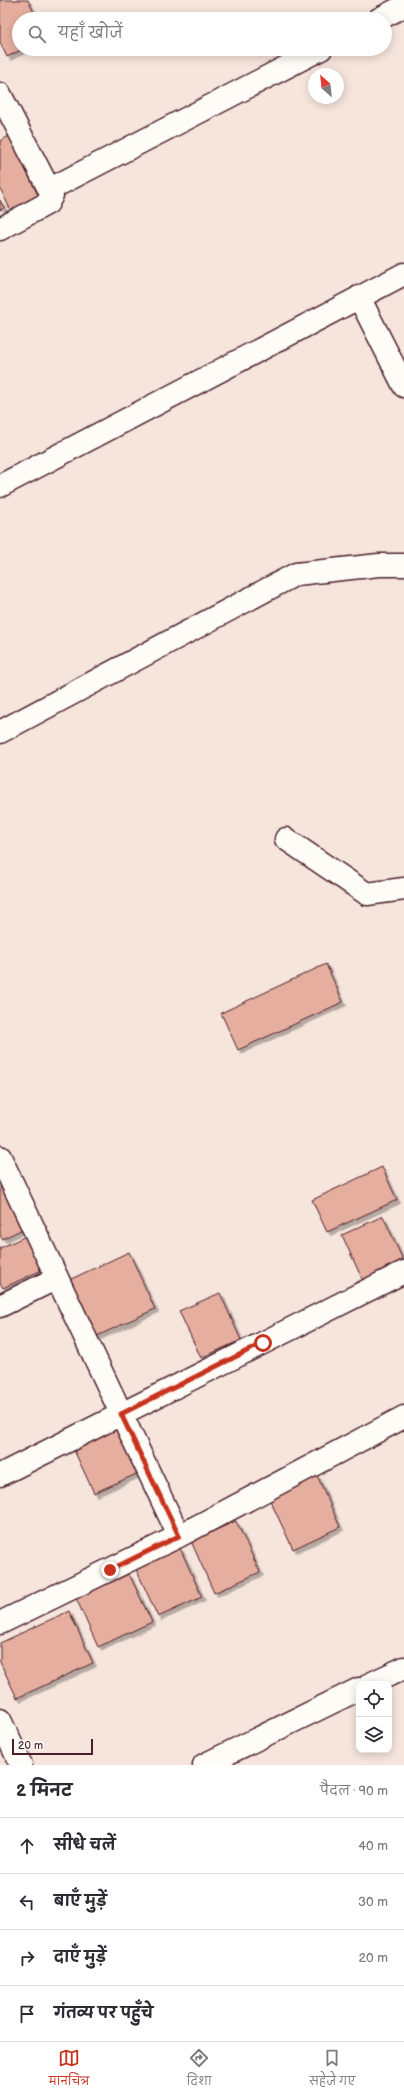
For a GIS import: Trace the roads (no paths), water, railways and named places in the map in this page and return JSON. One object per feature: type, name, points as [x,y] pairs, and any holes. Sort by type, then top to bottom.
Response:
[{"type":"street","points":[[392,12],[404,6]]},
{"type":"street","points":[[50,189],[306,56]]},
{"type":"street","points":[[0,94],[52,194],[48,203],[0,229]]},
{"type":"street","points":[[0,486],[404,274]]},
{"type":"street","points":[[359,297],[404,386]]},
{"type":"street","points":[[0,732],[296,574],[379,565],[404,565]]},
{"type":"street","points":[[286,839],[367,894],[404,890]]},
{"type":"street","points":[[1,1160],[179,1536]]},
{"type":"street","points":[[0,1475],[404,1272]]},
{"type":"street","points":[[0,1306],[57,1278]]},
{"type":"street","points":[[0,1623],[179,1536],[404,1417]]},
{"type":"street","points":[[376,1681],[404,1668]]},
{"type":"street","points":[[204,1765],[356,1690]]},
{"type":"street","points":[[0,1720],[21,1765]]}]
